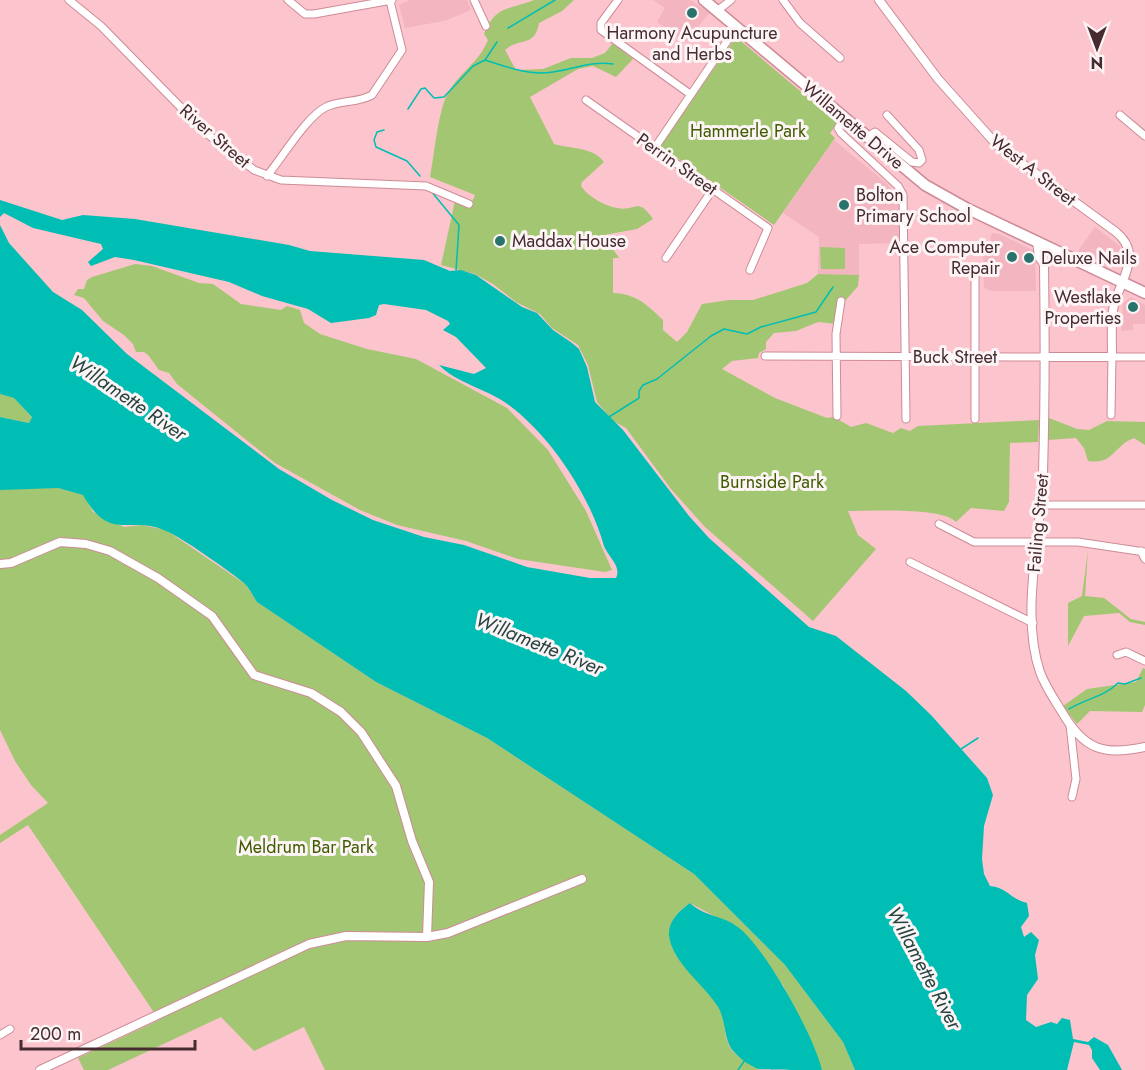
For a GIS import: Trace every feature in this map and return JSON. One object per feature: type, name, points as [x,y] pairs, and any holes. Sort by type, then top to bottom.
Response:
[{"type":"main road","name":"Willamette Drive","points":[[704,0],[867,137],[943,196],[1145,293]]},
{"type":"street","name":"River Street","points":[[69,0],[80,3],[206,133],[240,162],[267,176],[281,180],[426,186],[469,204]]},
{"type":"street","points":[[267,176],[317,113],[334,105],[366,99],[372,95],[402,50],[391,0],[314,15],[304,14],[288,0]]},
{"type":"street","points":[[474,0],[486,26]]},
{"type":"street","points":[[618,0],[600,28],[690,94]]},
{"type":"street","points":[[717,11],[731,0]]},
{"type":"street","points":[[783,0],[800,23],[840,58]]},
{"type":"street","name":"West A Street","points":[[879,0],[938,79],[997,146],[1122,237],[1128,246],[1131,259],[1113,313],[1112,357]]},
{"type":"street","points":[[654,148],[736,28]]},
{"type":"street","name":"Perrin Street","points":[[586,100],[768,228],[750,270]]},
{"type":"street","points":[[867,137],[875,132],[912,162],[919,163],[922,160],[919,150],[887,115]]},
{"type":"street","points":[[1120,115],[1145,136]]},
{"type":"street","points":[[844,118],[838,128],[841,134],[898,186],[903,195],[906,419]]},
{"type":"street","points":[[666,258],[713,189]]},
{"type":"street","name":"Failing Street","points":[[1037,241],[1039,257],[1044,264],[1041,505],[1032,588],[1033,623],[1040,673],[1070,726],[1076,779],[1072,797]]},
{"type":"street","points":[[975,270],[975,419]]},
{"type":"street","points":[[837,416],[836,334],[842,301]]},
{"type":"street","name":"Buck Street","points":[[765,356],[1145,357]]},
{"type":"street","points":[[1111,415],[1112,357]]},
{"type":"street","points":[[1041,505],[1145,505]]},
{"type":"street","points":[[939,524],[974,542],[1078,542],[1143,552],[1145,559]]},
{"type":"street","points":[[0,564],[11,563],[60,542],[86,544],[110,551],[148,572],[212,616],[254,675],[311,693],[341,712],[361,732],[396,786],[412,841],[429,882],[427,937]]},
{"type":"street","points":[[910,562],[1033,623]]},
{"type":"street","points":[[1117,655],[1126,652],[1145,661]]},
{"type":"street","points":[[1070,726],[1094,745],[1110,752],[1145,747]]},
{"type":"street","points":[[40,1070],[309,944],[353,936],[427,937],[459,930],[582,879]]},
{"type":"street","points":[[0,1035],[10,1029]]},
{"type":"shaded area","points":[[410,0],[467,0],[471,10],[444,21],[405,28],[399,5]]},
{"type":"shaded area","points":[[653,0],[690,0],[710,12],[686,42],[657,22],[665,8]]},
{"type":"shaded area","name":"Bolton Primary School","points":[[834,140],[886,183],[899,198],[900,243],[859,244],[859,275],[818,274],[819,237],[783,213]]},
{"type":"shaded area","points":[[1095,227],[1120,246],[1124,261],[1120,267],[1113,267],[1078,251]]},
{"type":"shaded area","points":[[993,233],[1035,251],[1036,291],[992,291],[984,288],[983,254],[993,244],[990,238]]},
{"type":"shaded area","points":[[1131,297],[1145,305],[1145,324],[1133,324],[1133,330],[1121,331],[1123,303]]},
{"type":"green space","name":"Burnside Park","points":[[534,0],[574,0],[562,11],[539,23],[537,31],[530,39],[505,50],[516,70],[543,69],[571,58],[592,58],[605,53],[613,43],[633,59],[616,77],[593,66],[578,69],[530,97],[554,144],[588,151],[600,157],[604,162],[582,182],[581,186],[587,193],[612,207],[623,209],[640,206],[653,219],[637,229],[604,235],[619,258],[613,258],[613,293],[635,298],[646,305],[663,320],[663,330],[677,342],[687,332],[702,304],[729,300],[753,300],[807,283],[818,274],[859,275],[858,286],[846,300],[839,300],[836,324],[818,322],[796,331],[774,333],[766,342],[766,349],[759,353],[758,358],[732,361],[722,369],[775,398],[827,418],[834,417],[851,427],[866,423],[893,433],[901,428],[910,431],[918,426],[1039,420],[1038,442],[1010,443],[1009,502],[1004,511],[971,508],[956,522],[949,517],[922,512],[848,511],[858,535],[876,549],[813,621],[705,527],[671,489],[626,428],[613,421],[597,402],[588,365],[578,345],[552,328],[540,314],[516,302],[493,284],[475,274],[441,265],[455,201],[470,207],[475,195],[430,177],[444,103],[457,80],[484,48],[488,40],[484,34],[493,18],[504,10]]},
{"type":"green space","name":"Hammerle Park","points":[[736,37],[838,123],[830,133],[835,138],[774,225],[660,146]]},
{"type":"green space","points":[[820,247],[845,248],[845,269],[821,269]]},
{"type":"green space","points":[[135,264],[152,266],[199,283],[213,284],[241,304],[281,310],[287,306],[300,310],[304,323],[320,334],[367,349],[416,359],[507,408],[548,450],[586,511],[612,570],[605,572],[518,559],[466,541],[397,525],[360,510],[275,463],[177,384],[169,373],[159,370],[144,352],[136,352],[133,344],[103,321],[84,298],[74,295],[78,289],[84,289],[87,280],[92,277]]},
{"type":"green space","points":[[0,394],[14,398],[32,417],[29,423],[0,417]]},
{"type":"green space","points":[[1049,418],[1077,429],[1089,430],[1107,421],[1145,422],[1145,445],[1134,438],[1127,441],[1108,458],[1088,461],[1084,448],[1076,438],[1048,440]]},
{"type":"green space","name":"Meldrum Bar Park","points":[[58,488],[84,495],[93,512],[124,527],[142,525],[166,530],[245,584],[257,602],[376,682],[487,738],[694,874],[785,965],[843,1042],[855,1070],[822,1070],[783,985],[716,917],[690,903],[676,915],[670,928],[671,941],[686,967],[720,1010],[730,1048],[759,1070],[325,1070],[304,1027],[254,1051],[221,1017],[108,1070],[84,1070],[78,1058],[159,1020],[28,825],[0,843],[0,835],[48,803],[31,785],[15,761],[0,730],[0,490]]},
{"type":"green space","points":[[1088,550],[1085,596],[1104,598],[1131,619],[1145,622],[1145,625],[1130,622],[1119,613],[1084,616],[1068,646],[1068,603],[1082,596]]},
{"type":"green space","points":[[1143,668],[1145,669],[1145,705],[1142,712],[1090,711],[1077,724],[1063,706],[1087,689],[1136,682]]},
{"type":"water","name":"Willamette River","points":[[0,200],[62,220],[83,215],[135,219],[289,245],[310,251],[424,260],[450,271],[461,270],[476,275],[522,307],[537,313],[553,330],[579,349],[587,367],[595,402],[623,430],[689,516],[709,538],[809,627],[836,636],[906,691],[931,715],[987,778],[993,795],[984,826],[982,859],[984,874],[990,886],[1001,889],[1027,903],[1029,916],[1021,927],[1024,937],[1031,932],[1039,940],[1035,955],[1038,979],[1027,995],[1026,1020],[1036,1027],[1051,1022],[1057,1024],[1062,1018],[1070,1020],[1073,1039],[1088,1042],[1094,1037],[1108,1045],[1122,1070],[1100,1070],[1092,1058],[1089,1045],[1074,1042],[1067,1070],[855,1070],[843,1042],[785,965],[694,874],[487,738],[376,682],[257,602],[244,583],[174,535],[153,527],[112,523],[93,510],[83,495],[58,488],[0,490],[0,417],[29,423],[32,417],[14,398],[0,394],[0,225],[9,243],[53,292],[82,310],[127,354],[279,469],[332,500],[373,520],[424,537],[464,545],[527,567],[590,578],[616,578],[617,574],[616,566],[604,546],[589,506],[552,448],[522,416],[506,403],[462,381],[439,365],[474,374],[486,368],[456,337],[443,330],[450,324],[448,321],[426,310],[384,304],[379,305],[376,315],[369,318],[331,323],[308,309],[262,296],[229,282],[115,257],[91,266],[88,262],[103,249],[101,244],[33,228],[4,213],[0,217]]},
{"type":"water","points":[[690,903],[701,911],[739,928],[762,954],[788,994],[809,1036],[822,1070],[758,1069],[743,1060],[731,1048],[718,1007],[682,964],[671,945],[670,925]]},
{"type":"waterway","points":[[508,28],[555,0]]},
{"type":"waterway","points":[[408,109],[421,89],[425,88],[434,98],[444,97],[473,66],[485,60],[497,42]]},
{"type":"waterway","points":[[485,60],[536,73],[597,64],[613,64]]},
{"type":"waterway","points":[[384,130],[377,132],[374,140],[376,147],[407,161],[420,176]]},
{"type":"waterway","points":[[431,191],[459,225],[456,271]]},
{"type":"waterway","points":[[609,417],[639,398],[639,391],[643,385],[657,379],[711,336],[724,329],[747,334],[761,327],[816,312],[833,287]]},
{"type":"waterway","points":[[1069,709],[1107,692],[1118,683],[1125,684],[1141,678]]},
{"type":"waterway","points":[[961,749],[978,738]]},
{"type":"waterway","points":[[738,1070],[745,1060]]},
{"type":"place","name":"Harmony Acupuncture and Herbs","points":[[692,13]]},
{"type":"place","name":"Bolton Primary School","points":[[844,205]]},
{"type":"place","name":"Maddax House","points":[[500,241]]},
{"type":"place","name":"Ace Computer Repair","points":[[1012,257]]},
{"type":"place","name":"Deluxe Nails","points":[[1029,258]]},
{"type":"place","name":"Westlake Properties","points":[[1133,307]]}]
